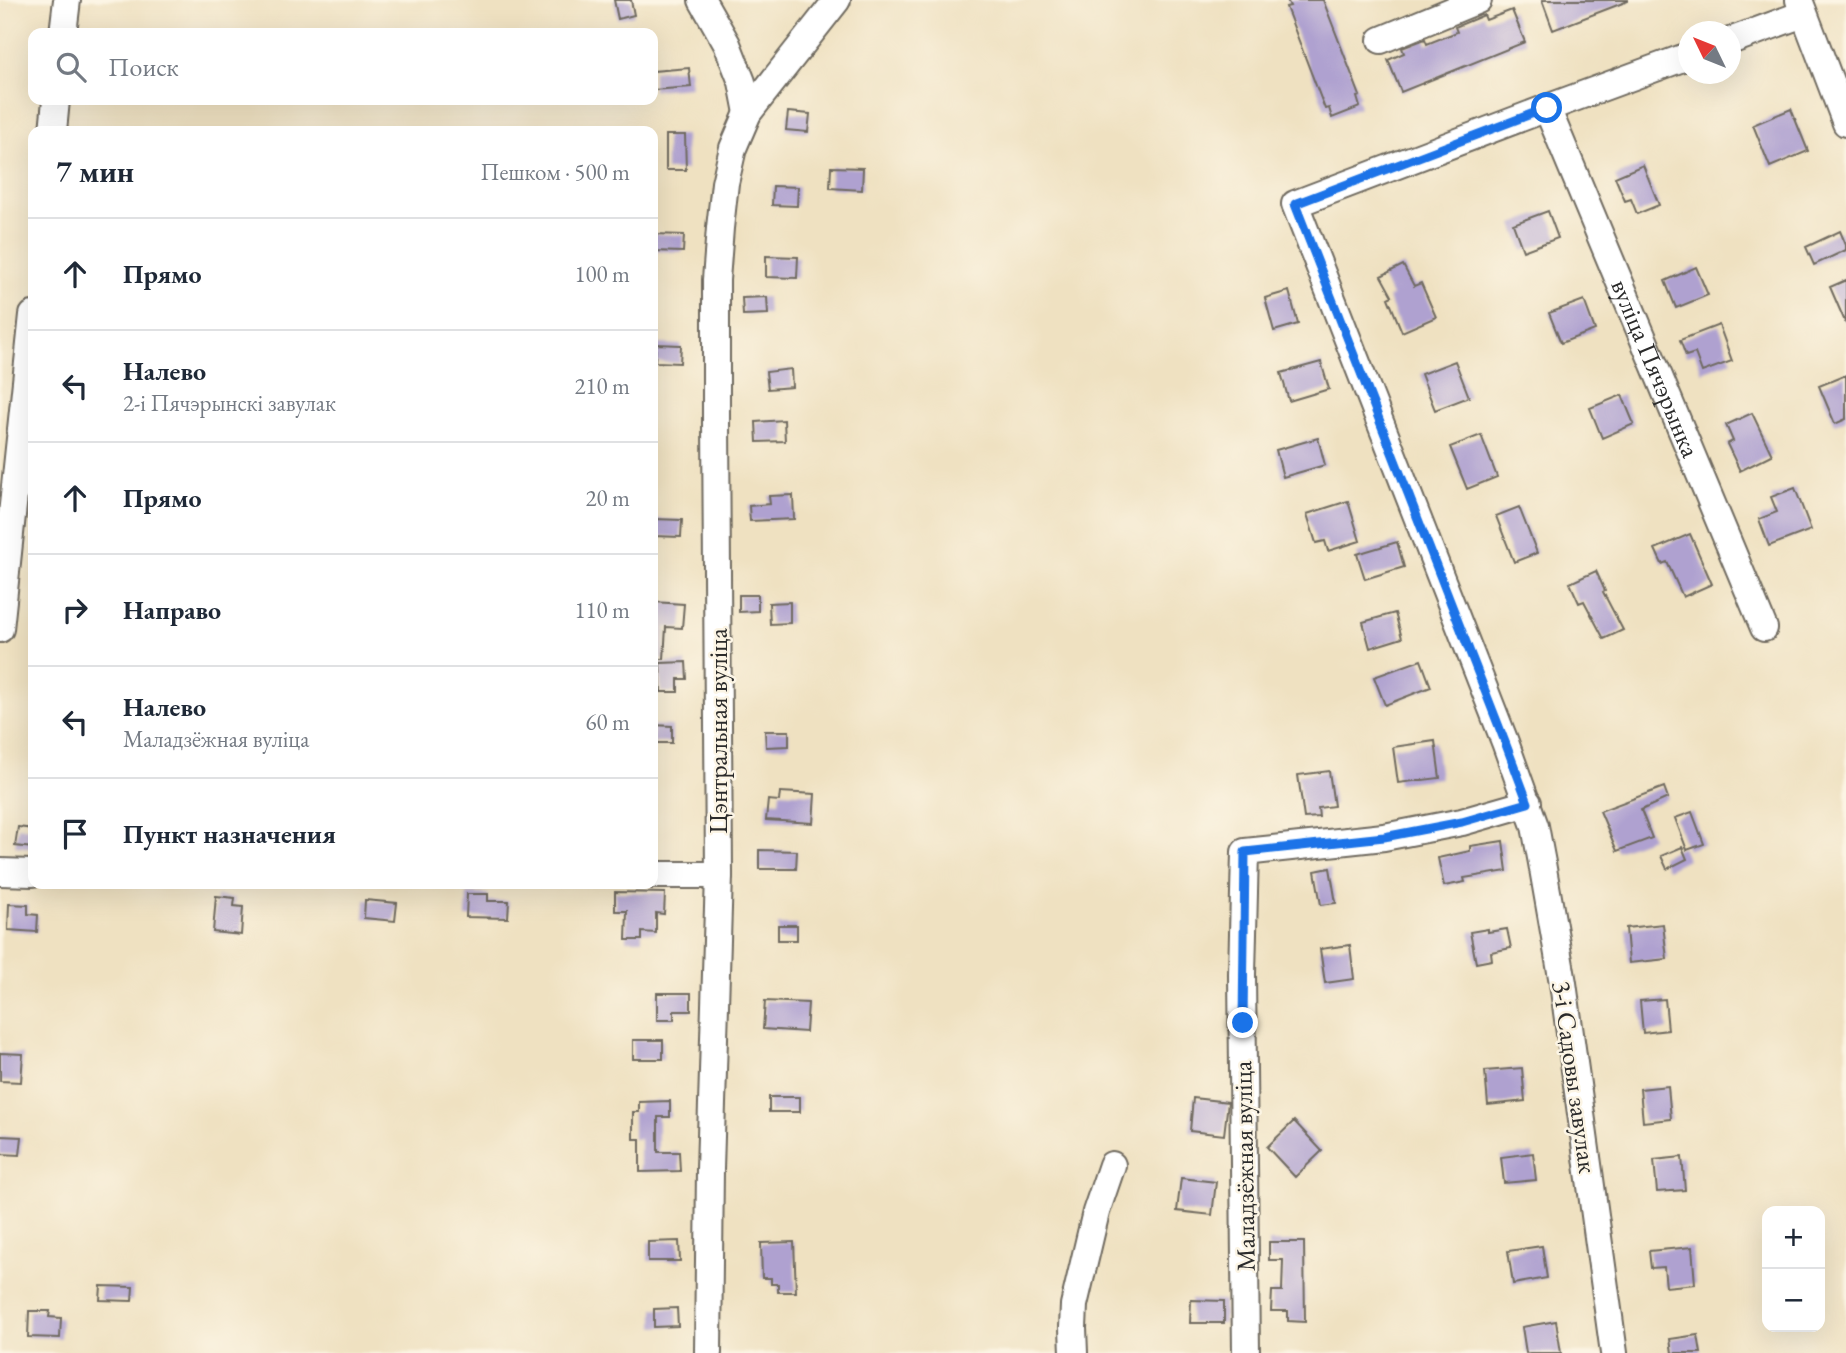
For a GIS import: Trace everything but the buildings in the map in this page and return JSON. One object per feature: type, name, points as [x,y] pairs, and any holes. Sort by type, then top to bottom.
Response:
[{"type":"street","points":[[63,28],[66,0]]},
{"type":"street","points":[[702,0],[727,44],[742,82],[748,113]]},
{"type":"street","name":"Цэнтральная вуліца","points":[[708,1353],[710,1169],[719,875],[716,280],[720,228],[725,183],[733,148],[748,113],[837,0]]},
{"type":"street","points":[[1381,40],[1478,0]]},
{"type":"street","points":[[1741,36],[1801,7],[1846,123]]},
{"type":"street","points":[[1547,108],[1678,60]]},
{"type":"street","points":[[53,126],[56,105]]},
{"type":"street","name":"3-і Садовы завулак","points":[[1547,108],[1295,204],[1505,742],[1535,826],[1563,983],[1614,1353]]},
{"type":"street","name":"вуліца Пячэрынка","points":[[1547,108],[1764,628]]},
{"type":"street","points":[[0,629],[28,363]]},
{"type":"street","name":"Маладзёжная вуліца","points":[[1246,1353],[1242,974],[1245,852],[1384,837],[1462,822],[1528,803]]},
{"type":"street","points":[[0,872],[28,873]]},
{"type":"street","points":[[658,875],[719,875]]},
{"type":"street","points":[[1074,1353],[1074,1305],[1096,1212],[1112,1165]]},
{"type":"route","points":[[1243,1023],[1245,852],[1384,837],[1462,822],[1528,803],[1295,204],[1547,108]]}]
